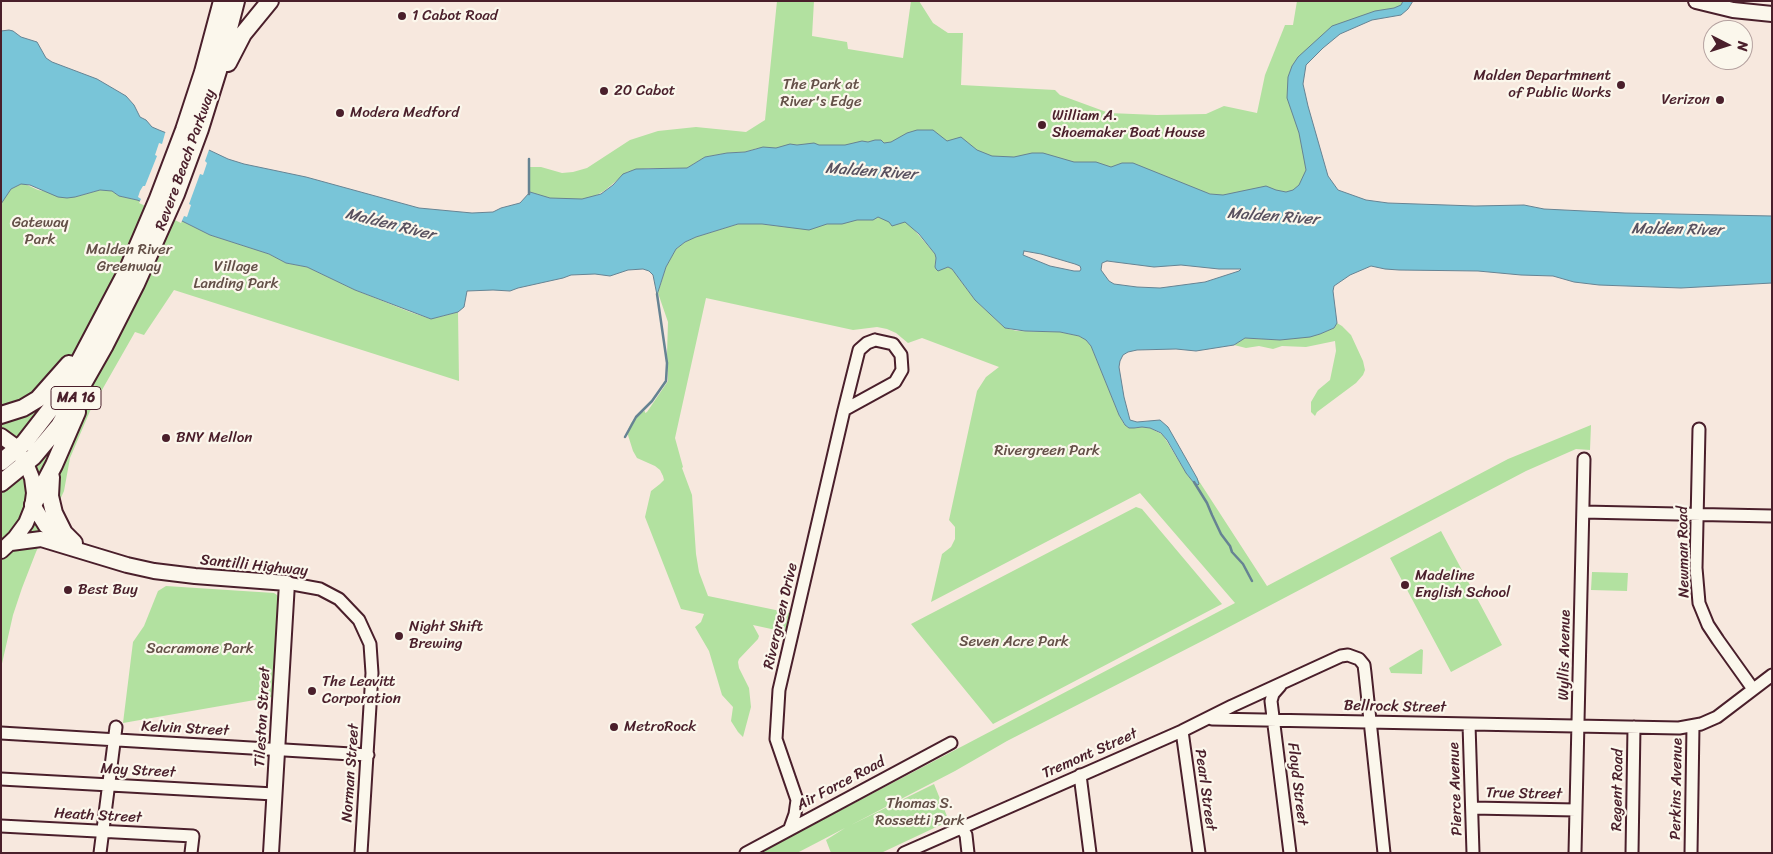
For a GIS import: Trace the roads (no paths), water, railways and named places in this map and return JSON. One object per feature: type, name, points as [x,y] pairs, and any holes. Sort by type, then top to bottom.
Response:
[{"type":"highway","name":"Revere Beach Parkway","points":[[197,115],[207,57],[222,1]]},
{"type":"highway","name":"Revere Beach Parkway","points":[[1,483],[26,463],[46,443],[63,420],[148,242],[176,194],[197,115],[236,1]]},
{"type":"highway","points":[[197,115],[227,65],[241,37],[270,1]]},
{"type":"highway","name":"Revere Beach Parkway","points":[[1,462],[17,450],[34,432],[108,324]]},
{"type":"highway","points":[[1,415],[26,407],[42,395],[108,324]]},
{"type":"highway","points":[[33,505],[54,465],[108,324]]},
{"type":"highway","points":[[54,465],[50,488],[53,510],[61,528],[74,543]]},
{"type":"main road","points":[[207,57],[213,28],[215,1]]},
{"type":"main road","points":[[1696,1],[1733,10],[1772,13]]},
{"type":"main road","points":[[1730,1],[1772,13]]},
{"type":"main road","points":[[1,436],[17,450],[26,463],[33,481],[33,505],[26,523],[6,547]]},
{"type":"main road","name":"Santilli Highway","points":[[33,505],[46,526],[89,552]]},
{"type":"main road","name":"Santilli Highway","points":[[6,547],[41,539],[127,565],[164,572],[287,583]]},
{"type":"main road","name":"Tileston Street","points":[[270,853],[287,583]]},
{"type":"street","name":"Rivergreen Drive","points":[[790,828],[795,814],[796,800],[776,739],[779,690],[844,410],[859,350],[875,340],[894,344],[902,355],[902,370],[895,382],[844,410]]},
{"type":"street","name":"Newman Road","points":[[1699,429],[1696,574],[1699,603],[1708,625],[1753,689]]},
{"type":"street","name":"Wyllis Avenue","points":[[1575,853],[1581,726],[1584,458]]},
{"type":"street","points":[[1583,512],[1772,516]]},
{"type":"street","name":"Santilli Highway","points":[[287,583],[320,589],[339,599],[350,609],[359,620],[368,638],[372,666]]},
{"type":"street","name":"Tremont Street","points":[[904,853],[1182,731],[1341,656],[1348,655],[1359,659],[1364,665],[1369,721]]},
{"type":"street","name":"Norman Street","points":[[361,853],[372,666]]},
{"type":"street","name":"Bellrock Street","points":[[1205,720],[1217,718],[1672,728],[1693,726],[1717,717],[1772,676]]},
{"type":"street","name":"Tremont Street","points":[[1274,719],[1272,697],[1277,689],[1287,681]]},
{"type":"street","name":"Floyd Street","points":[[1274,719],[1290,853]]},
{"type":"street","points":[[1369,721],[1384,853]]},
{"type":"street","name":"Pierce Avenue","points":[[1469,724],[1473,853]]},
{"type":"street","name":"Perkins Avenue","points":[[1691,853],[1693,726]]},
{"type":"street","points":[[100,853],[116,727]]},
{"type":"street","name":"Regent Road","points":[[1632,853],[1634,727]]},
{"type":"street","name":"Pearl Street","points":[[1182,731],[1198,853]]},
{"type":"street","name":"Kelvin Street","points":[[1,733],[368,755]]},
{"type":"street","name":"Air Force Road","points":[[746,853],[951,743]]},
{"type":"street","points":[[1080,775],[1090,853]]},
{"type":"street","name":"May Street","points":[[1,779],[274,794]]},
{"type":"street","name":"True Street","points":[[1472,808],[1576,810]]},
{"type":"street","name":"Heath Street","points":[[1,826],[193,836],[191,853]]},
{"type":"street","points":[[961,827],[966,835],[968,853]]},
{"type":"water","name":"Malden River","points":[[1403,1],[1413,1],[1401,15],[1372,20],[1340,34],[1306,65],[1303,84],[1308,106],[1328,176],[1338,190],[1366,200],[1388,203],[1475,206],[1524,205],[1544,209],[1625,213],[1772,216],[1772,283],[1681,288],[1599,285],[1574,282],[1553,276],[1478,271],[1399,270],[1371,266],[1350,275],[1334,286],[1337,323],[1334,328],[1320,334],[1280,340],[1245,338],[1234,345],[1196,351],[1176,349],[1128,352],[1123,355],[1119,367],[1130,420],[1137,422],[1160,420],[1168,427],[1197,478],[1198,485],[1186,473],[1161,433],[1150,428],[1129,428],[1125,425],[1119,415],[1091,346],[1086,340],[1079,336],[1060,332],[1025,331],[1005,328],[975,300],[952,269],[948,267],[938,271],[936,269],[935,254],[919,234],[905,222],[892,226],[889,222],[878,217],[873,220],[827,224],[809,230],[762,224],[738,224],[696,237],[676,249],[666,267],[657,295],[653,275],[643,269],[628,270],[610,276],[595,274],[571,275],[510,291],[467,291],[464,307],[458,312],[431,319],[355,290],[307,267],[286,263],[269,254],[210,235],[150,205],[119,196],[112,191],[100,190],[67,198],[58,197],[30,185],[21,184],[11,189],[1,204],[1,31],[13,31],[21,37],[37,42],[46,58],[52,62],[97,79],[126,96],[134,105],[140,117],[146,120],[152,127],[228,159],[306,177],[419,208],[472,213],[493,212],[520,203],[530,192],[550,198],[582,199],[601,194],[623,174],[636,169],[687,168],[705,157],[745,152],[763,147],[776,148],[790,144],[845,145],[875,140],[881,140],[884,143],[891,142],[917,130],[933,130],[947,141],[961,137],[977,150],[992,156],[1014,157],[1032,153],[1043,153],[1074,162],[1096,162],[1111,167],[1122,163],[1133,163],[1210,194],[1223,195],[1266,186],[1286,192],[1293,190],[1299,185],[1306,170],[1299,133],[1287,98],[1288,77],[1292,66],[1298,57],[1332,26],[1375,11],[1401,5]],"holes":[[[1024,251],[1075,264],[1080,266],[1081,269],[1080,271],[1074,271],[1050,266],[1023,255]],[[1107,261],[1154,267],[1181,265],[1241,269],[1205,282],[1160,288],[1137,287],[1114,284],[1109,281],[1101,270],[1102,263]]]},
{"type":"waterway","points":[[529,159],[529,194]]},
{"type":"waterway","points":[[625,437],[636,417],[652,401],[666,381],[667,363],[657,294]]},
{"type":"waterway","points":[[1194,482],[1207,503],[1221,534],[1232,552],[1243,564],[1252,581]]},
{"type":"place","name":"1 Cabot Road","points":[[402,16]]},
{"type":"place","name":"Malden Departmnent of Public Works","points":[[1621,85]]},
{"type":"place","name":"20 Cabot","points":[[604,91]]},
{"type":"place","name":"Verizon","points":[[1720,100]]},
{"type":"place","name":"Modera Medford","points":[[340,113]]},
{"type":"place","name":"William A. Shoemaker Boat House","points":[[1042,125]]},
{"type":"place","name":"BNY Mellon","points":[[166,438]]},
{"type":"place","name":"Madeline English School","points":[[1405,585]]},
{"type":"place","name":"Best Buy","points":[[68,590]]},
{"type":"place","name":"Night Shift Brewing","points":[[399,636]]},
{"type":"place","name":"The Leavitt Corporation","points":[[312,691]]},
{"type":"place","name":"MetroRock","points":[[614,727]]},
{"type":"park label","name":"The Park at River's Edge","points":[[821,94]]},
{"type":"park label","name":"Gateway Park","points":[[40,232]]},
{"type":"park label","name":"Malden River Greenway","points":[[129,258]]},
{"type":"park label","name":"Village Landing Park","points":[[236,276]]},
{"type":"park label","name":"Rivergreen Park","points":[[1047,451]]},
{"type":"park label","name":"Seven Acre Park","points":[[1014,642]]},
{"type":"park label","name":"Sacramone Park","points":[[200,649]]},
{"type":"park label","name":"Thomas S. Rossetti Park","points":[[920,812]]}]
